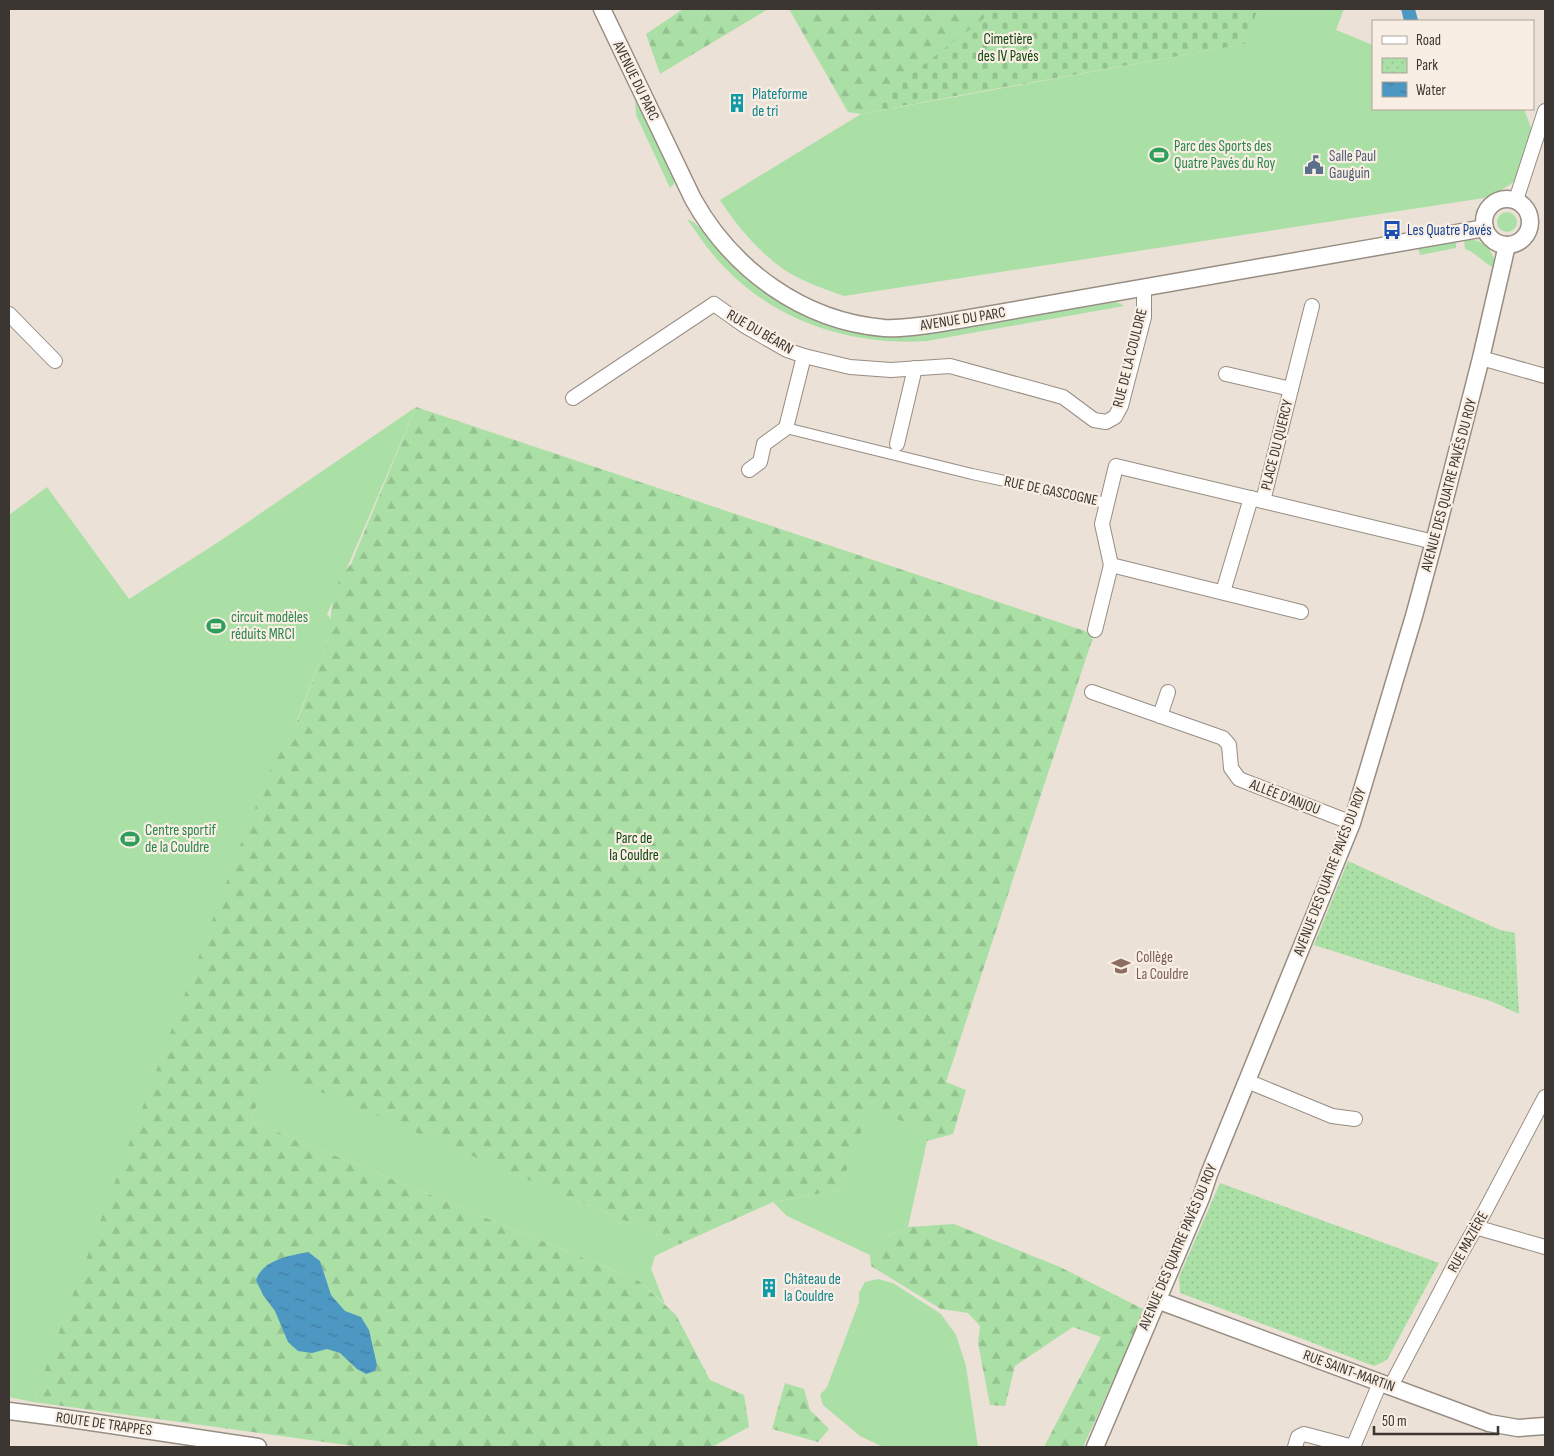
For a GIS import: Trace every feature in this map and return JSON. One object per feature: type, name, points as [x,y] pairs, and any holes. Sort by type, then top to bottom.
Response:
[{"type":"street","name":"AVENUE DU PARC","points":[[602,9],[684,181],[705,220],[743,265],[785,295],[825,314],[860,324],[884,328],[909,328],[1144,289],[1484,228]]},
{"type":"street","points":[[1516,200],[1545,111]]},
{"type":"street","points":[[1502,199],[1516,200],[1538,218],[1530,227],[1524,239],[1513,245],[1499,244],[1492,240],[1484,228],[1484,220],[1490,207],[1502,199]]},
{"type":"street","name":"AVENUE DES QUATRE PAVÉS DU ROY","points":[[1095,1447],[1201,1198],[1352,823],[1414,616],[1434,542],[1481,358],[1507,245]]},
{"type":"street","name":"RUE DE LA COULDRE","points":[[1106,422],[1115,417],[1121,406],[1144,317],[1144,289]]},
{"type":"street","name":"RUE DU BÉARN","points":[[573,398],[714,304],[745,326],[786,350],[804,356],[850,367],[891,370],[950,366],[1063,397],[1094,420],[1106,422]]},
{"type":"street","name":"PLACE DU QUERCY","points":[[1223,592],[1257,499],[1291,390],[1312,306]]},
{"type":"street","points":[[9,314],[55,361]]},
{"type":"street","points":[[749,470],[760,462],[764,444],[786,428],[804,356]]},
{"type":"street","points":[[1481,358],[1545,376]]},
{"type":"street","points":[[897,444],[915,368]]},
{"type":"street","name":"PLACE DU QUERCY","points":[[1226,374],[1291,390]]},
{"type":"street","name":"RUE DE GASCOGNE","points":[[786,428],[972,474],[1106,503],[1116,466],[1434,542]]},
{"type":"street","points":[[1095,630],[1111,565],[1102,524],[1106,503]]},
{"type":"street","points":[[1111,565],[1301,612]]},
{"type":"street","name":"ALLÉE D'ANJOU","points":[[1092,692],[1223,738],[1229,745],[1231,768],[1238,779],[1352,823]]},
{"type":"street","points":[[1160,716],[1168,692]]},
{"type":"street","points":[[1247,1081],[1332,1116],[1355,1119]]},
{"type":"street","name":"RUE MAZIÈRE","points":[[1353,1447],[1385,1384],[1475,1227],[1545,1097]]},
{"type":"street","points":[[1475,1227],[1545,1247]]},
{"type":"street","name":"RUE SAINT-MARTIN","points":[[1157,1300],[1488,1423],[1518,1428],[1545,1426]]},
{"type":"street","name":"ROUTE DE TRAPPES","points":[[9,1411],[258,1447]]},
{"type":"street","points":[[1296,1447],[1298,1437],[1304,1434],[1353,1447]]},
{"type":"green space","points":[[683,9],[768,9],[660,74],[646,34]]},
{"type":"green space","points":[[789,9],[999,9],[950,97],[861,114],[848,112]]},
{"type":"green space","name":"Cimetière des IV Pavés","points":[[996,9],[1258,9],[1245,44],[861,113]]},
{"type":"green space","name":"Parc des Sports des Quatre Pavés du Roy","points":[[1258,9],[1344,9],[1336,30],[1372,45],[1372,110],[1524,110],[1532,130],[1516,180],[1505,188],[1484,198],[844,296],[805,281],[783,269],[748,237],[720,200],[861,114],[1244,44]]},
{"type":"green space","points":[[635,99],[674,179],[674,184],[670,188],[636,115]]},
{"type":"green space","points":[[1507,212],[1514,215],[1517,222],[1514,229],[1507,232],[1500,229],[1497,222],[1500,215]]},
{"type":"green space","points":[[687,219],[704,232],[729,263],[749,281],[794,310],[845,328],[871,333],[924,335],[1114,302],[1124,306],[927,341],[899,342],[844,334],[817,327],[792,316],[768,303],[746,287],[714,256]]},
{"type":"green space","points":[[1464,239],[1476,240],[1486,246],[1493,255],[1495,268],[1465,249]]},
{"type":"green space","points":[[1456,240],[1456,248],[1420,255],[1418,247]]},
{"type":"green space","name":"Centre sportif de la Couldre","points":[[416,407],[327,614],[334,624],[33,1402],[9,1397],[9,515],[47,487],[129,599],[220,541]]},
{"type":"green space","name":"Parc de la Couldre","points":[[416,407],[1094,634],[946,1082],[966,1090],[953,1134],[927,1141],[919,1129],[871,1107],[839,1190],[773,1202],[680,1244],[269,1070],[251,1121],[639,1281],[676,1315],[710,1380],[744,1395],[749,1427],[712,1447],[361,1447],[33,1402],[243,838],[276,756],[298,719],[328,639],[333,597],[341,576],[351,564]]},
{"type":"green space","points":[[1348,861],[1500,930],[1515,933],[1519,1014],[1493,1002],[1314,945]]},
{"type":"green space","points":[[269,1069],[680,1244],[655,1256],[651,1269],[665,1304],[639,1281],[251,1121]]},
{"type":"green space","points":[[871,1106],[919,1129],[927,1141],[908,1227],[889,1235],[870,1255],[787,1216],[773,1202],[839,1190]]},
{"type":"green space","points":[[1220,1183],[1439,1263],[1387,1360],[1374,1366],[1180,1293],[1179,1277]]},
{"type":"green space","points":[[954,1224],[1060,1267],[1145,1310],[1083,1447],[1044,1447],[1101,1337],[1073,1327],[1015,1366],[1005,1406],[990,1405],[978,1343],[980,1326],[968,1313],[941,1309],[871,1266],[870,1255],[889,1235],[908,1227]]},
{"type":"green space","points":[[878,1279],[893,1283],[941,1314],[956,1335],[966,1366],[978,1447],[883,1447],[860,1436],[823,1405],[820,1395],[827,1387],[859,1302],[859,1293],[865,1282]]},
{"type":"green space","points":[[785,1383],[804,1389],[810,1410],[829,1429],[818,1442],[772,1429]]},
{"type":"water","points":[[1401,9],[1415,9],[1418,20],[1404,20]]},
{"type":"water","points":[[308,1252],[320,1261],[331,1295],[345,1311],[361,1317],[369,1330],[377,1365],[375,1371],[366,1374],[357,1369],[340,1353],[327,1349],[312,1353],[298,1351],[288,1342],[275,1311],[263,1295],[256,1280],[259,1273],[270,1263],[285,1257]]},
{"type":"place","name":"Plateforme de tri","points":[[737,103]]},
{"type":"place","name":"Parc des Sports des Quatre Pavés du Roy","points":[[1159,155]]},
{"type":"place","name":"Salle Paul Gauguin","points":[[1314,165]]},
{"type":"place","name":"Les Quatre Pavés","points":[[1392,230]]},
{"type":"place","name":"circuit modèles réduits MRCI","points":[[216,626]]},
{"type":"place","name":"Centre sportif de la Couldre","points":[[130,839]]},
{"type":"place","name":"Collège La Couldre","points":[[1121,966]]},
{"type":"place","name":"Château de la Couldre","points":[[769,1288]]}]
